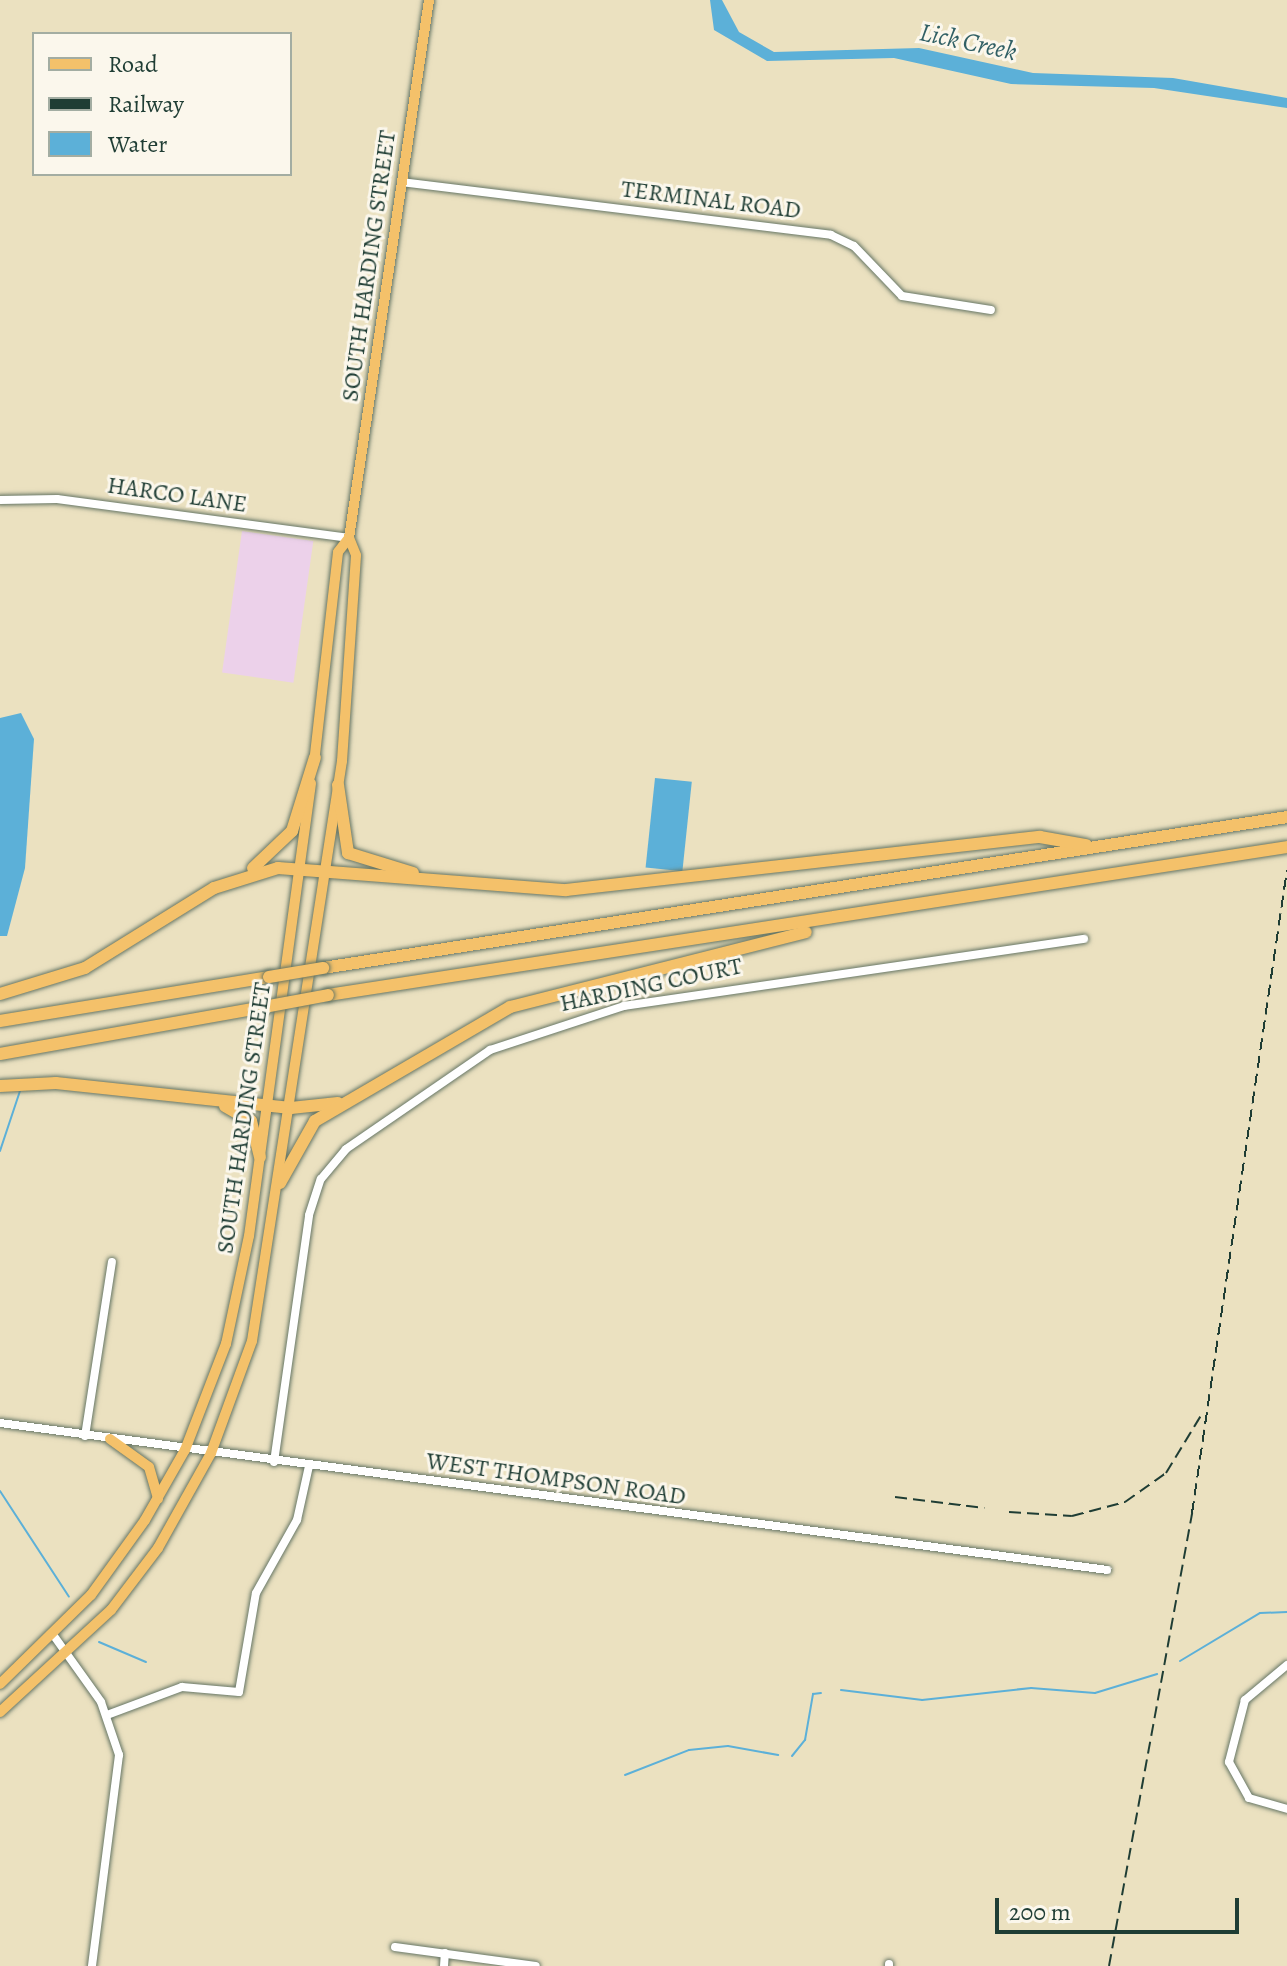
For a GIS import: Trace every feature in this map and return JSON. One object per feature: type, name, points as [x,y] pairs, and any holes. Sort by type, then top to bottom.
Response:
[{"type":"highway","points":[[0,994],[103,960],[233,880],[286,841],[315,757]]},
{"type":"highway","points":[[338,785],[341,838],[357,860],[463,883]]},
{"type":"highway","points":[[0,1021],[1086,845],[1287,817]]},
{"type":"highway","points":[[233,880],[299,869],[325,869],[463,883],[616,888],[1040,837],[1086,845]]},
{"type":"highway","points":[[0,1054],[328,995],[855,918],[1287,847]]},
{"type":"highway","points":[[280,1183],[305,1132],[352,1100],[510,1007],[855,918]]},
{"type":"highway","points":[[0,1086],[56,1083],[291,1108],[352,1100]]},
{"type":"highway","points":[[214,1102],[251,1121],[260,1157]]},
{"type":"main road","name":"SOUTH HARDING STREET","points":[[0,1684],[54,1636],[158,1499],[185,1450],[235,1313],[260,1157],[315,757],[338,552],[349,538],[429,0]]},
{"type":"main road","name":"SOUTH HARDING STREET","points":[[0,1712],[68,1653],[133,1583],[211,1453],[252,1341],[280,1183],[338,785],[356,555],[349,538]]},
{"type":"main road","points":[[110,1439],[149,1467],[158,1499]]},
{"type":"street","name":"TERMINAL ROAD","points":[[401,182],[828,235],[854,246],[902,296],[991,310]]},
{"type":"street","name":"HARCO LANE","points":[[0,500],[57,499],[349,538]]},
{"type":"street","name":"HARDING COURT","points":[[274,1462],[309,1215],[321,1179],[346,1149],[490,1050],[624,1006],[1084,939]]},
{"type":"street","points":[[85,1436],[112,1262]]},
{"type":"street","name":"WEST THOMPSON ROAD","points":[[0,1423],[274,1462],[1107,1570]]},
{"type":"street","points":[[107,1715],[182,1687],[239,1692],[256,1593],[299,1514],[309,1466]]},
{"type":"street","points":[[54,1636],[107,1715],[120,1785],[92,1966]]},
{"type":"street","points":[[1287,1665],[1254,1687],[1235,1722],[1230,1768],[1240,1789],[1261,1804],[1287,1809]]},
{"type":"street","points":[[395,1947],[536,1966]]},
{"type":"street","points":[[444,1966],[445,1953]]},
{"type":"shaded area","points":[[242,531],[313,541],[293,683],[222,673]]},
{"type":"water","name":"Lick Creek","points":[[710,0],[722,0],[739,32],[774,52],[919,48],[1033,73],[1173,78],[1287,98],[1287,108],[1154,88],[1011,84],[894,58],[767,61],[714,30]]},
{"type":"water","points":[[21,713],[34,739],[25,868],[7,936],[0,936],[0,718]]},
{"type":"water","points":[[655,778],[692,782],[682,871],[646,868]]},
{"type":"waterway","points":[[0,1151],[20,1091]]},
{"type":"waterway","points":[[0,1491],[69,1597]]},
{"type":"waterway","points":[[1180,1661],[1260,1613],[1287,1612]]},
{"type":"waterway","points":[[99,1642],[146,1662]]},
{"type":"waterway","points":[[841,1690],[922,1700],[1031,1688],[1095,1693],[1157,1674]]},
{"type":"waterway","points":[[792,1756],[805,1740],[813,1694],[821,1693]]},
{"type":"waterway","points":[[625,1775],[689,1750],[728,1746],[778,1755]]},
{"type":"railway","points":[[1109,1966],[1192,1513],[1287,870]]},
{"type":"railway","points":[[1009,1512],[1072,1516],[1125,1502],[1166,1473],[1200,1417]]},
{"type":"railway","points":[[895,1497],[984,1508]]}]
